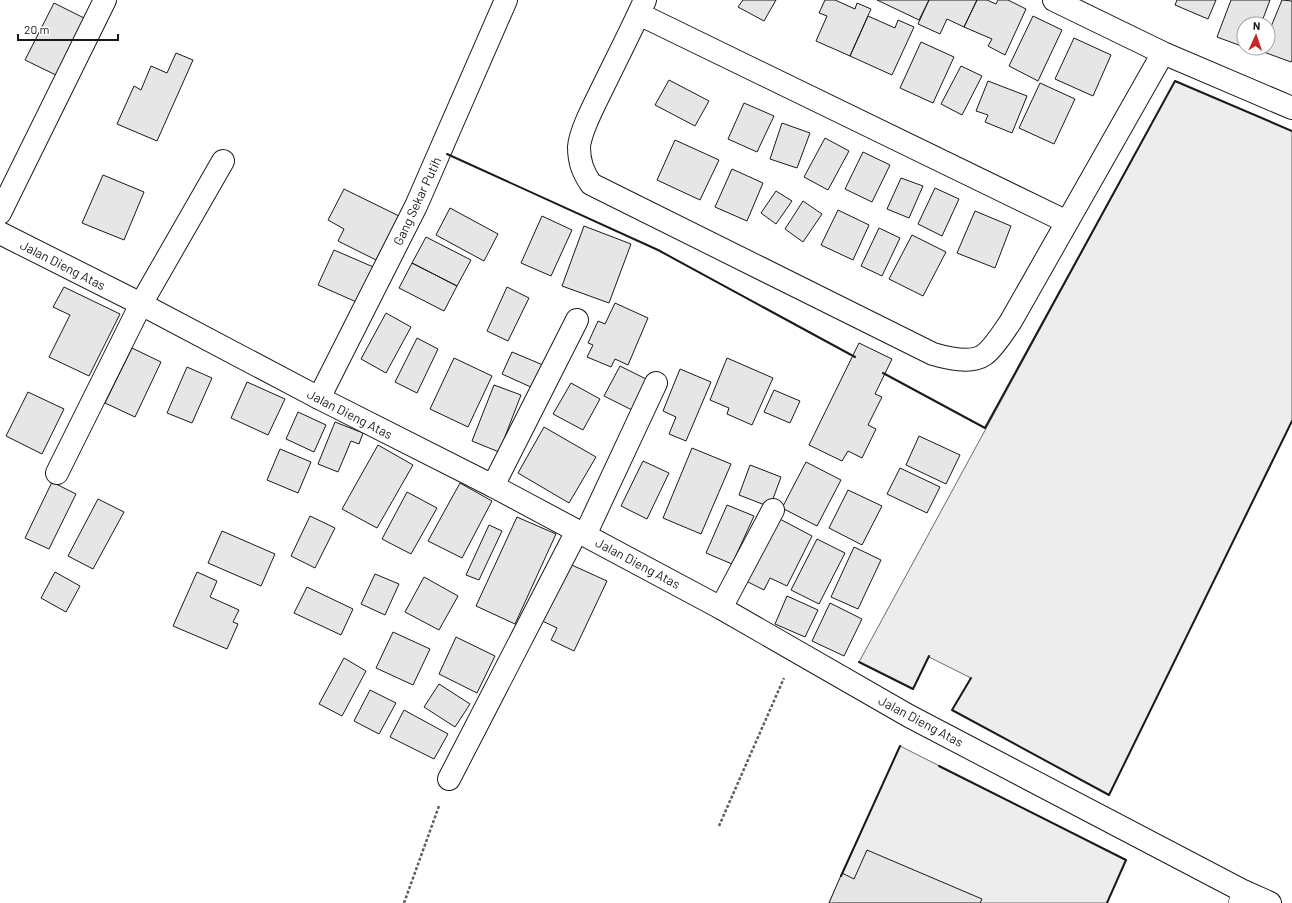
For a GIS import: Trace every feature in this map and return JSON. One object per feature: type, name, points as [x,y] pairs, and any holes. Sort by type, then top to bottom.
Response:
[{"type":"street","points":[[0,213],[105,0]]},
{"type":"street","name":"Gang Sekar Putih","points":[[319,398],[416,206],[506,0]]},
{"type":"street","points":[[1054,0],[1163,53],[1292,108]]},
{"type":"street","points":[[1067,222],[642,7],[595,104],[579,145],[580,161],[583,172],[591,184],[933,354],[952,360],[970,360],[984,355],[995,344],[1011,321],[1163,53]]},
{"type":"street","points":[[57,473],[141,304],[222,161]]},
{"type":"street","name":"Jalan Dieng Atas","points":[[0,233],[141,304],[319,398],[493,486],[581,533],[721,608],[909,716],[1238,896],[1270,903]]},
{"type":"street","points":[[493,486],[577,320]]},
{"type":"street","points":[[449,779],[581,533],[656,383]]},
{"type":"street","points":[[721,608],[773,510]]},
{"type":"path","points":[[719,826],[796,652]]},
{"type":"path","points":[[404,903],[449,779]]},
{"type":"shaded area","points":[[1175,81],[1292,131],[1292,421],[1109,795],[952,710],[971,678],[929,657],[913,689],[859,662]]},
{"type":"shaded area","points":[[900,746],[1126,860],[1107,903],[829,903]]},
{"type":"building","points":[[743,0],[776,0],[764,21],[738,7]]},
{"type":"building","points":[[825,0],[835,0],[855,9],[857,3],[871,9],[850,56],[816,41],[827,16],[819,13]]},
{"type":"building","points":[[877,0],[929,0],[919,20]]},
{"type":"building","points":[[929,0],[977,0],[964,27],[947,19],[940,34],[918,24]]},
{"type":"building","points":[[977,0],[987,0],[996,4],[998,0],[1008,0],[1026,9],[1005,55],[988,46],[992,39],[964,27]]},
{"type":"building","points":[[1177,0],[1216,0],[1208,19],[1175,5]]},
{"type":"building","points":[[1231,0],[1270,0],[1264,16],[1236,16],[1236,44],[1217,37]]},
{"type":"building","points":[[1282,0],[1292,1],[1291,62],[1275,56],[1276,56],[1275,16]]},
{"type":"building","points":[[54,3],[88,20],[60,77],[25,60]]},
{"type":"building","points":[[868,16],[895,28],[898,20],[914,27],[892,75],[850,56]]},
{"type":"building","points":[[1033,16],[1062,30],[1038,81],[1009,66]]},
{"type":"building","points":[[1074,38],[1111,55],[1093,96],[1055,79]]},
{"type":"building","points":[[921,42],[954,57],[933,103],[900,88]]},
{"type":"building","points":[[176,53],[193,60],[157,141],[117,124],[134,86],[141,90],[151,66],[167,73]]},
{"type":"building","points":[[961,66],[982,76],[962,115],[941,104]]},
{"type":"building","points":[[669,80],[709,101],[695,126],[655,105]]},
{"type":"building","points":[[988,81],[1027,96],[1012,133],[985,122],[988,115],[976,111]]},
{"type":"building","points":[[1040,83],[1075,99],[1054,144],[1019,128]]},
{"type":"building","points":[[744,103],[774,116],[757,152],[728,139]]},
{"type":"building","points":[[782,123],[810,133],[797,168],[770,159]]},
{"type":"building","points":[[825,138],[849,151],[828,190],[804,177]]},
{"type":"building","points":[[675,140],[719,160],[700,200],[657,180]]},
{"type":"building","points":[[863,152],[890,165],[872,202],[845,189]]},
{"type":"building","points":[[732,169],[763,183],[747,221],[715,207]]},
{"type":"building","points":[[103,175],[144,192],[124,240],[82,223]]},
{"type":"building","points":[[901,178],[923,186],[909,218],[887,209]]},
{"type":"building","points":[[935,188],[959,199],[942,236],[918,224]]},
{"type":"building","points":[[344,189],[399,216],[376,260],[338,241],[344,229],[328,220]]},
{"type":"building","points":[[776,191],[792,201],[776,224],[761,213]]},
{"type":"building","points":[[803,201],[822,214],[803,242],[785,229]]},
{"type":"building","points":[[450,208],[498,234],[484,261],[436,235]]},
{"type":"building","points":[[838,210],[869,225],[853,260],[821,245]]},
{"type":"building","points":[[975,211],[1011,226],[995,268],[957,253]]},
{"type":"building","points":[[542,216],[572,230],[551,276],[521,263]]},
{"type":"building","points":[[584,226],[631,244],[609,303],[562,286]]},
{"type":"building","points":[[879,228],[900,238],[882,276],[861,266]]},
{"type":"building","points":[[912,235],[946,252],[923,296],[889,279]]},
{"type":"building","points":[[426,237],[471,260],[457,286],[412,263]]},
{"type":"building","points":[[334,250],[378,269],[361,304],[318,285]]},
{"type":"building","points":[[412,263],[457,286],[444,311],[399,288]]},
{"type":"building","points":[[64,287],[120,314],[89,376],[49,357],[70,315],[53,307]]},
{"type":"building","points":[[507,287],[529,298],[508,341],[487,331]]},
{"type":"building","points":[[615,303],[648,318],[628,365],[615,359],[611,367],[587,357],[593,345],[588,343],[598,321],[605,324]]},
{"type":"building","points":[[386,313],[411,327],[386,373],[361,359]]},
{"type":"building","points":[[417,338],[438,349],[417,393],[395,382]]},
{"type":"building","points":[[859,343],[892,359],[875,394],[882,397],[868,425],[876,429],[862,458],[848,451],[842,461],[809,445]]},
{"type":"building","points":[[132,348],[161,362],[135,417],[105,403]]},
{"type":"building","points":[[512,352],[543,365],[533,388],[502,374]]},
{"type":"building","points":[[454,358],[492,376],[468,427],[430,409]]},
{"type":"building","points":[[727,358],[773,378],[752,425],[727,414],[729,408],[710,400]]},
{"type":"building","points":[[620,366],[652,382],[636,412],[604,396]]},
{"type":"building","points":[[187,367],[212,378],[192,423],[167,413]]},
{"type":"building","points":[[680,369],[711,382],[686,441],[669,434],[676,417],[663,411]]},
{"type":"building","points":[[247,382],[285,399],[268,435],[231,418]]},
{"type":"building","points":[[571,383],[600,399],[583,430],[553,414]]},
{"type":"building","points":[[494,385],[521,395],[499,452],[472,441]]},
{"type":"building","points":[[774,390],[800,401],[790,423],[764,412]]},
{"type":"building","points":[[28,392],[64,409],[42,454],[6,436]]},
{"type":"building","points":[[298,412],[326,425],[314,452],[286,439]]},
{"type":"building","points":[[335,422],[363,433],[359,444],[351,441],[338,472],[318,464]]},
{"type":"building","points":[[544,427],[596,457],[569,503],[518,473]]},
{"type":"building","points":[[919,436],[960,455],[946,484],[906,465]]},
{"type":"building","points":[[378,445],[413,465],[377,528],[342,509]]},
{"type":"building","points":[[692,448],[731,464],[701,534],[663,518]]},
{"type":"building","points":[[280,449],[311,462],[298,493],[267,480]]},
{"type":"building","points":[[643,461],[669,473],[647,519],[621,506]]},
{"type":"building","points":[[806,462],[841,480],[817,526],[782,508]]},
{"type":"building","points":[[750,465],[781,477],[770,507],[739,495]]},
{"type":"building","points":[[900,468],[940,487],[927,513],[887,494]]},
{"type":"building","points":[[52,482],[76,494],[49,549],[25,538]]},
{"type":"building","points":[[460,483],[492,501],[462,558],[428,541]]},
{"type":"building","points":[[848,490],[882,506],[862,545],[829,528]]},
{"type":"building","points":[[407,492],[437,508],[411,554],[382,539]]},
{"type":"building","points":[[98,499],[124,512],[93,569],[68,556]]},
{"type":"building","points":[[727,505],[754,516],[732,564],[706,553]]},
{"type":"building","points":[[310,516],[335,528],[315,568],[291,556]]},
{"type":"building","points":[[517,517],[556,534],[515,624],[476,606]]},
{"type":"building","points":[[776,517],[812,536],[787,586],[770,578],[764,590],[744,580]]},
{"type":"building","points":[[489,525],[502,531],[479,580],[466,575]]},
{"type":"building","points":[[222,531],[275,554],[261,586],[208,563]]},
{"type":"building","points":[[817,539],[845,553],[819,604],[791,590]]},
{"type":"building","points":[[854,547],[881,560],[858,609],[831,597]]},
{"type":"building","points":[[563,561],[607,581],[574,651],[551,640],[557,628],[536,618]]},
{"type":"building","points":[[55,572],[80,586],[66,612],[41,598]]},
{"type":"building","points":[[197,572],[217,581],[210,597],[239,610],[233,622],[238,624],[227,649],[173,626]]},
{"type":"building","points":[[375,574],[399,584],[385,615],[361,604]]},
{"type":"building","points":[[424,577],[458,596],[439,630],[405,612]]},
{"type":"building","points":[[307,587],[353,609],[341,635],[294,613]]},
{"type":"building","points":[[787,596],[818,610],[805,637],[775,624]]},
{"type":"building","points":[[830,603],[862,619],[844,656],[812,641]]},
{"type":"building","points":[[393,632],[430,649],[413,685],[376,668]]},
{"type":"building","points":[[456,637],[495,656],[477,693],[439,674]]},
{"type":"building","points":[[344,658],[366,671],[342,716],[319,704]]},
{"type":"building","points":[[439,684],[470,704],[455,727],[424,707]]},
{"type":"building","points":[[370,690],[396,703],[379,734],[354,721]]},
{"type":"building","points":[[404,710],[448,734],[434,759],[390,737]]},
{"type":"building","points":[[867,850],[982,899],[980,903],[829,903],[842,873],[854,879]]},
{"type":"wall","points":[[883,373],[985,428],[1175,81],[1292,131]]},
{"type":"wall","points":[[447,154],[658,250],[855,357]]},
{"type":"wall","points":[[971,678],[952,710],[1109,795],[1292,421]]},
{"type":"wall","points":[[859,662],[913,689],[929,656]]},
{"type":"wall","points":[[841,876],[900,746]]},
{"type":"wall","points":[[939,766],[1126,860],[1107,903]]}]
